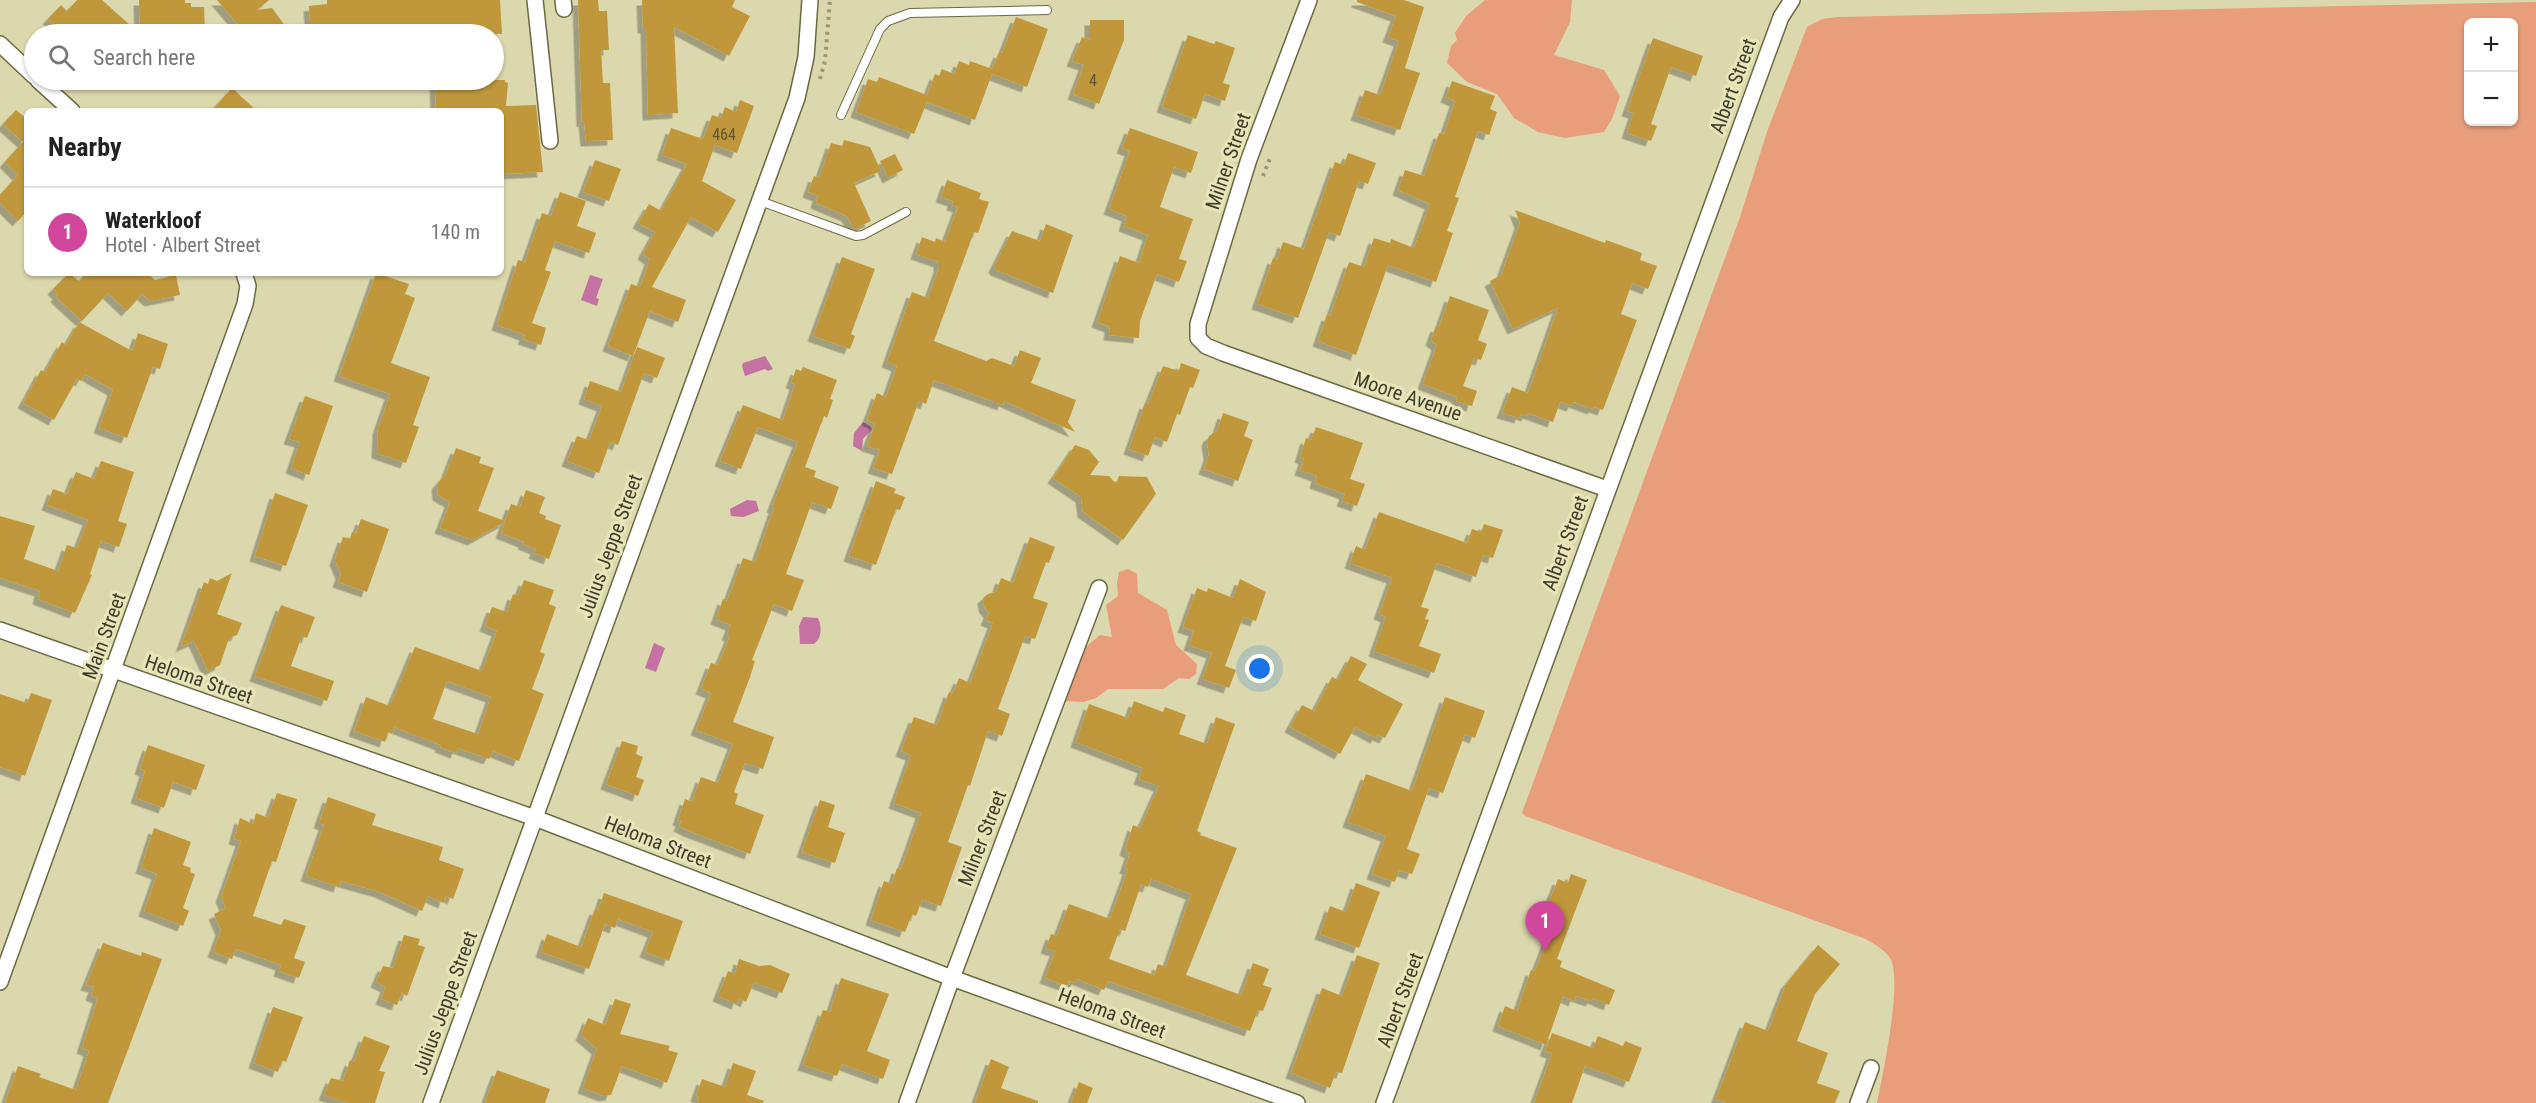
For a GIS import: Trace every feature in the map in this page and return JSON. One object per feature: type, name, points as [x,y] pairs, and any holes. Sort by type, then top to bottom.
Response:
[{"type":"street","points":[[536,0],[550,141]]},
{"type":"street","name":"Julius Jeppe Street","points":[[431,1103],[720,303],[797,98],[803,73],[810,0]]},
{"type":"street","name":"Milner Street","points":[[1198,338],[1198,324],[1249,159],[1309,0]]},
{"type":"street","name":"Albert Street","points":[[1384,1103],[1781,17],[1792,0]]},
{"type":"street","points":[[0,44],[24,67]]},
{"type":"street","points":[[49,90],[69,108]]},
{"type":"street","name":"Main Street","points":[[0,982],[245,304],[248,286],[245,276]]},
{"type":"street","name":"Moore Avenue","points":[[1198,338],[1206,346],[1223,353],[1607,489]]},
{"type":"street","name":"Milner Street","points":[[907,1103],[1099,588]]},
{"type":"street","name":"Heloma Street","points":[[0,630],[535,818],[952,978],[1297,1103]]},
{"type":"street","points":[[1858,1103],[1871,1068]]},
{"type":"lane","points":[[841,115],[880,29],[888,21],[910,13],[1047,10]]},
{"type":"lane","points":[[760,201],[856,236],[863,235],[906,212]]},
{"type":"path","points":[[1262,180],[1273,146]]},
{"type":"shaded area","points":[[1485,0],[1572,0],[1570,22],[1554,55],[1604,70],[1620,96],[1612,119],[1604,132],[1565,138],[1538,132],[1514,118],[1497,94],[1467,82],[1447,63],[1451,46],[1457,40],[1455,33],[1466,16]]},
{"type":"shaded area","points":[[2536,2],[2536,1103],[1877,1103],[1890,1030],[1894,988],[1891,960],[1883,950],[1866,939],[1522,813],[1740,217],[1767,132],[1807,27],[1822,19]]},
{"type":"shaded area","points":[[590,275],[603,279],[596,298],[599,299],[597,306],[581,300]]},
{"type":"shaded area","points":[[765,356],[773,369],[768,371],[765,369],[745,376],[743,363]]},
{"type":"shaded area","points":[[863,422],[872,429],[863,439],[862,451],[853,446],[854,433]]},
{"type":"shaded area","points":[[747,500],[756,501],[759,511],[743,517],[731,516],[730,509]]},
{"type":"shaded area","points":[[1128,569],[1137,574],[1138,593],[1167,610],[1176,645],[1197,664],[1196,674],[1189,679],[1179,678],[1163,689],[1108,689],[1096,698],[1083,702],[1063,701],[1064,666],[1100,635],[1112,637],[1106,605],[1118,596],[1119,572]]},
{"type":"shaded area","points":[[803,617],[818,618],[819,639],[814,644],[800,644],[799,626]]},
{"type":"shaded area","points":[[654,643],[665,648],[656,672],[645,668]]},
{"type":"building","points":[[77,0],[102,0],[129,24],[54,24],[48,19],[61,5],[67,11]]},
{"type":"building","points":[[139,0],[185,0],[185,3],[191,3],[191,7],[204,7],[205,24],[140,24]]},
{"type":"building","points":[[217,0],[269,0],[257,10],[272,8],[284,24],[237,24]]},
{"type":"building","points":[[327,0],[500,0],[501,24],[310,24],[309,6],[327,4]]},
{"type":"building","points":[[578,0],[598,0],[599,11],[607,11],[609,50],[601,50],[603,83],[610,83],[613,140],[586,141],[584,121],[582,122]]},
{"type":"building","points":[[642,0],[735,0],[732,7],[750,16],[729,56],[674,27],[678,113],[648,115],[646,28],[643,28]]},
{"type":"building","points":[[1357,0],[1404,0],[1424,7],[1405,68],[1420,73],[1400,130],[1356,115],[1365,90],[1380,95],[1399,41],[1388,37],[1396,16],[1357,2]]},
{"type":"building","points":[[1016,17],[1048,29],[1027,87],[992,74],[975,120],[927,102],[914,134],[856,112],[868,79],[877,82],[879,77],[927,95],[935,74],[939,76],[942,69],[954,74],[959,61],[969,65],[970,61],[992,69],[999,52],[1002,53]]},
{"type":"building","points":[[1090,20],[1124,20],[1124,40],[1099,104],[1073,94],[1084,65],[1072,61],[1082,37],[1090,40]]},
{"type":"building","points":[[1188,35],[1235,48],[1223,83],[1230,85],[1225,101],[1205,94],[1196,119],[1162,107]]},
{"type":"building","points":[[1653,38],[1703,56],[1696,76],[1671,67],[1651,124],[1657,126],[1651,141],[1627,133],[1634,113],[1627,111]]},
{"type":"building","points":[[505,80],[508,83],[506,106],[536,105],[543,172],[504,174],[504,108],[436,108],[435,90],[504,90]]},
{"type":"building","points":[[1452,81],[1495,96],[1490,109],[1497,112],[1489,135],[1478,131],[1455,197],[1459,198],[1447,231],[1453,233],[1436,282],[1388,265],[1356,355],[1318,341],[1327,315],[1330,316],[1349,262],[1364,267],[1374,238],[1390,243],[1391,239],[1414,248],[1430,204],[1398,190],[1405,170],[1424,176],[1439,133],[1444,134],[1455,101],[1446,97]]},
{"type":"building","points":[[230,90],[234,90],[254,108],[214,108]]},
{"type":"building","points":[[740,100],[754,106],[737,153],[715,145],[702,181],[736,200],[718,232],[691,217],[652,287],[686,300],[678,322],[650,311],[633,356],[608,346],[631,284],[640,287],[650,259],[643,254],[655,232],[638,223],[649,204],[661,211],[687,164],[662,155],[671,128],[703,139],[712,115],[721,118],[725,107],[736,112]]},
{"type":"building","points":[[16,110],[24,117],[24,214],[18,221],[0,203],[0,195],[18,175],[5,162],[23,142],[3,124]]},
{"type":"building","points":[[1130,128],[1198,152],[1191,173],[1174,167],[1160,207],[1193,219],[1179,259],[1187,261],[1179,282],[1157,274],[1140,321],[1139,338],[1109,335],[1110,327],[1097,322],[1120,256],[1139,263],[1148,235],[1124,226],[1127,216],[1109,209],[1130,151],[1122,148]]},
{"type":"building","points":[[844,140],[870,147],[881,171],[854,183],[871,221],[854,229],[847,216],[816,203],[818,196],[808,192],[814,176],[819,178],[831,143],[842,146]]},
{"type":"building","points":[[1348,153],[1376,163],[1368,184],[1359,181],[1340,236],[1329,232],[1298,318],[1257,304],[1273,258],[1277,260],[1283,242],[1304,249],[1335,162],[1344,165]]},
{"type":"building","points":[[895,154],[903,170],[888,178],[880,161]]},
{"type":"building","points":[[595,160],[621,169],[609,201],[583,192]]},
{"type":"building","points":[[947,180],[981,193],[979,199],[989,202],[978,233],[974,232],[934,341],[986,361],[992,358],[1014,366],[1020,350],[1041,358],[1031,383],[1076,400],[1068,422],[1075,432],[1004,401],[1003,405],[934,380],[926,404],[919,401],[892,474],[873,468],[880,450],[867,446],[875,424],[867,420],[877,393],[886,397],[897,366],[887,362],[912,292],[928,298],[939,267],[939,262],[916,254],[922,237],[935,242],[936,238],[945,242],[958,207],[952,205],[953,201],[941,197]]},
{"type":"building","points":[[560,192],[586,201],[577,226],[596,233],[589,253],[555,241],[545,270],[551,272],[532,323],[546,328],[541,345],[523,339],[525,335],[497,325],[518,260],[525,262],[542,213],[551,216]]},
{"type":"building","points":[[1515,210],[1605,243],[1606,240],[1642,253],[1640,260],[1657,266],[1648,289],[1632,283],[1621,314],[1637,320],[1603,410],[1574,402],[1572,406],[1560,402],[1553,422],[1528,413],[1527,416],[1521,414],[1520,418],[1502,413],[1512,387],[1528,393],[1558,308],[1513,329],[1490,281],[1501,275],[1520,223]]},
{"type":"building","points":[[1046,224],[1073,235],[1053,293],[996,270],[994,267],[1012,231],[1040,241]]},
{"type":"building","points":[[842,257],[875,269],[851,334],[855,336],[850,349],[813,336]]},
{"type":"building","points":[[66,276],[73,276],[79,281],[83,276],[150,276],[155,280],[176,276],[180,295],[150,301],[142,294],[127,311],[108,293],[82,321],[56,297],[58,294],[53,289]]},
{"type":"building","points":[[375,276],[385,276],[409,284],[405,294],[415,298],[391,363],[430,377],[413,425],[419,427],[406,463],[377,453],[378,429],[390,394],[339,376]]},
{"type":"building","points":[[1450,296],[1489,310],[1478,340],[1487,344],[1481,360],[1474,358],[1463,386],[1477,391],[1472,406],[1456,401],[1457,397],[1423,384],[1437,345],[1431,340],[1436,326],[1439,327]]},
{"type":"building","points":[[79,322],[132,351],[138,333],[168,344],[160,369],[153,367],[127,438],[99,428],[113,390],[85,374],[81,381],[77,379],[54,420],[23,403],[41,370],[45,372],[62,342],[66,345]]},
{"type":"building","points":[[637,347],[665,358],[657,378],[644,373],[618,445],[610,442],[599,473],[567,461],[577,436],[589,440],[602,406],[584,399],[590,381],[621,392]]},
{"type":"building","points":[[1181,363],[1200,370],[1193,388],[1190,387],[1180,415],[1177,414],[1167,442],[1155,437],[1148,456],[1129,449],[1145,403],[1148,404],[1163,366],[1179,371]]},
{"type":"building","points":[[803,367],[837,380],[830,399],[833,400],[827,418],[824,416],[805,467],[816,471],[814,477],[839,487],[831,509],[812,502],[786,574],[804,580],[792,611],[774,604],[752,660],[755,661],[733,722],[774,737],[763,769],[745,763],[734,792],[738,794],[735,804],[764,815],[750,854],[689,831],[679,826],[681,821],[678,820],[685,799],[692,802],[701,777],[718,783],[733,744],[696,730],[711,693],[701,689],[711,663],[718,665],[730,636],[727,635],[731,625],[716,619],[723,599],[727,601],[743,558],[755,562],[774,508],[772,507],[798,442],[758,427],[741,469],[720,461],[743,405],[783,420],[795,384],[791,383],[796,369],[801,371]]},
{"type":"building","points":[[305,396],[333,406],[309,475],[291,468],[300,442],[289,439]]},
{"type":"building","points":[[1223,413],[1249,422],[1244,436],[1253,440],[1238,481],[1204,469],[1209,455],[1207,441],[1209,436],[1217,431]]},
{"type":"building","points":[[1316,427],[1363,443],[1350,479],[1365,484],[1357,506],[1342,501],[1345,494],[1315,483],[1317,476],[1300,470],[1304,459],[1300,457],[1306,438],[1311,440]]},
{"type":"building","points":[[1075,445],[1089,450],[1099,462],[1090,475],[1109,476],[1116,484],[1119,476],[1147,477],[1156,494],[1123,540],[1083,512],[1081,497],[1053,478]]},
{"type":"building","points":[[456,448],[481,457],[479,463],[494,468],[478,511],[505,521],[511,504],[520,507],[526,490],[545,497],[539,513],[546,516],[545,519],[561,525],[549,559],[534,553],[536,549],[523,544],[524,542],[501,533],[505,522],[473,540],[440,528],[450,502],[438,495],[437,484],[446,474]]},
{"type":"building","points":[[101,461],[134,472],[118,521],[127,524],[119,547],[101,541],[90,574],[92,575],[75,613],[38,599],[40,591],[0,578],[0,516],[35,526],[24,559],[58,571],[67,545],[77,548],[88,520],[47,505],[53,489],[67,494],[76,472],[94,479]]},
{"type":"building","points":[[876,481],[896,489],[894,493],[905,497],[900,510],[896,509],[876,565],[849,556]]},
{"type":"building","points":[[275,493],[308,505],[286,566],[255,556]]},
{"type":"building","points":[[1379,512],[1467,543],[1472,529],[1481,532],[1484,524],[1503,530],[1493,558],[1483,555],[1476,577],[1437,563],[1421,607],[1429,609],[1425,619],[1429,620],[1419,646],[1441,654],[1434,673],[1374,651],[1386,617],[1379,614],[1392,578],[1350,563],[1356,546],[1365,550]]},
{"type":"building","points":[[361,519],[389,529],[367,592],[338,582],[341,574],[335,560],[343,537],[350,539],[352,532],[356,533]]},
{"type":"building","points":[[1030,537],[1055,547],[1049,563],[1046,562],[1033,598],[1048,603],[1035,639],[1025,636],[998,709],[1010,714],[1002,736],[988,731],[970,786],[968,785],[948,842],[962,847],[941,906],[922,900],[916,916],[912,914],[905,932],[871,920],[884,881],[892,884],[897,868],[901,869],[921,813],[894,803],[911,755],[901,751],[914,717],[937,725],[949,692],[953,693],[959,678],[970,683],[993,623],[986,620],[989,613],[984,606],[983,598],[996,592],[1001,578],[1013,583]]},
{"type":"building","points":[[232,573],[217,614],[242,623],[237,635],[229,638],[220,665],[208,671],[194,641],[181,647],[204,582],[208,584],[210,578],[217,581]]},
{"type":"building","points":[[1240,579],[1266,592],[1256,621],[1243,617],[1225,666],[1236,670],[1229,688],[1202,679],[1212,653],[1189,645],[1194,631],[1183,627],[1197,588],[1207,592],[1208,588],[1233,598]]},
{"type":"building","points":[[524,580],[554,590],[549,604],[556,607],[540,652],[545,654],[532,689],[544,694],[519,761],[493,751],[489,759],[458,748],[456,753],[394,727],[392,734],[388,732],[385,742],[354,731],[366,697],[390,706],[415,647],[482,671],[497,631],[485,626],[492,607],[507,612],[513,594],[518,596]],"holes":[[[447,681],[491,697],[478,734],[433,719]]]},
{"type":"building","points":[[281,605],[315,617],[307,638],[302,636],[291,666],[334,681],[327,701],[255,676]]},
{"type":"building","points":[[1351,656],[1367,664],[1358,680],[1403,704],[1385,738],[1378,735],[1376,738],[1355,727],[1340,754],[1290,727],[1302,705],[1314,711],[1332,677],[1338,680]]},
{"type":"building","points":[[31,693],[52,700],[25,776],[0,767],[0,694],[27,703]]},
{"type":"building","points":[[1445,697],[1485,711],[1475,738],[1465,734],[1443,793],[1429,788],[1407,849],[1420,854],[1412,874],[1399,870],[1395,882],[1372,874],[1386,836],[1348,822],[1366,774],[1412,791]]},
{"type":"building","points":[[1134,701],[1163,712],[1165,707],[1186,715],[1179,734],[1207,744],[1216,717],[1235,724],[1197,831],[1201,833],[1200,835],[1237,848],[1186,975],[1241,995],[1253,963],[1269,969],[1263,985],[1272,988],[1263,1011],[1258,1010],[1250,1031],[1108,981],[1104,990],[1077,979],[1075,983],[1069,981],[1067,986],[1045,978],[1055,951],[1046,948],[1051,934],[1057,936],[1069,904],[1110,919],[1128,869],[1125,868],[1130,853],[1125,850],[1133,825],[1140,828],[1159,786],[1139,779],[1143,768],[1076,742],[1089,704],[1128,718]],"holes":[[[1151,879],[1191,894],[1166,967],[1158,964],[1154,975],[1109,959],[1120,929],[1125,931],[1141,885],[1148,887]]]},
{"type":"building","points":[[622,741],[638,746],[636,754],[643,757],[636,777],[644,780],[638,796],[606,784]]},
{"type":"building","points":[[148,745],[205,765],[196,790],[173,782],[164,808],[136,798],[145,771],[140,769]]},
{"type":"building","points":[[277,793],[297,799],[276,862],[272,861],[253,916],[281,925],[284,919],[306,926],[294,958],[305,962],[299,978],[279,971],[281,965],[236,949],[232,959],[213,952],[221,930],[214,914],[226,908],[221,897],[241,841],[234,839],[240,818],[253,824],[256,813],[268,818]]},
{"type":"building","points":[[328,797],[376,814],[372,825],[443,847],[439,860],[464,869],[453,899],[446,896],[444,903],[428,896],[422,911],[380,892],[341,881],[339,887],[306,876],[324,825],[319,823]]},
{"type":"building","points":[[820,800],[835,805],[828,827],[845,833],[835,863],[802,852]]},
{"type":"building","points":[[154,828],[191,842],[183,865],[191,868],[190,872],[195,874],[183,908],[189,911],[183,926],[144,911],[157,874],[141,868]]},
{"type":"building","points":[[1571,874],[1587,880],[1557,959],[1562,961],[1560,967],[1615,990],[1609,1005],[1593,998],[1591,1001],[1576,996],[1574,1001],[1563,996],[1546,1045],[1498,1026],[1505,1006],[1517,1011],[1531,970],[1535,971],[1551,930],[1540,926],[1558,879],[1568,883]]},
{"type":"building","points":[[1356,883],[1380,892],[1359,948],[1320,934],[1330,906],[1346,912]]},
{"type":"building","points":[[604,893],[683,921],[669,961],[645,952],[653,932],[618,919],[615,928],[605,924],[589,969],[541,952],[547,934],[581,947],[595,909],[598,910]]},
{"type":"building","points":[[404,935],[420,939],[418,945],[425,947],[407,996],[402,993],[397,1005],[381,999],[386,987],[376,982],[383,966],[393,968]]},
{"type":"building","points":[[103,943],[141,956],[142,952],[162,959],[108,1103],[5,1103],[18,1066],[41,1074],[39,1077],[76,1090],[89,1051],[82,1048],[98,998],[91,995],[94,987],[86,985]]},
{"type":"building","points":[[1818,945],[1840,964],[1815,994],[1797,1041],[1828,1053],[1817,1083],[1840,1091],[1835,1103],[1726,1103],[1716,1099],[1745,1022],[1768,1031],[1786,984]]},
{"type":"building","points":[[1357,955],[1380,963],[1342,1073],[1336,1072],[1330,1088],[1291,1073],[1322,988],[1342,996]]},
{"type":"building","points":[[739,959],[759,966],[770,965],[790,974],[782,993],[754,982],[746,1002],[739,998],[737,1004],[718,996],[728,971],[735,974]]},
{"type":"building","points":[[841,978],[889,994],[867,1051],[890,1060],[883,1079],[842,1064],[837,1076],[803,1065],[823,1010],[830,1012]]},
{"type":"building","points":[[615,999],[631,1004],[620,1034],[670,1046],[668,1050],[678,1053],[667,1083],[622,1066],[611,1095],[604,1096],[583,1088],[597,1049],[581,1035],[588,1018],[605,1025]]},
{"type":"building","points":[[273,1007],[303,1017],[286,1062],[282,1060],[278,1072],[254,1063]]},
{"type":"building","points":[[1552,1033],[1593,1048],[1598,1036],[1623,1046],[1625,1041],[1642,1048],[1629,1082],[1585,1066],[1572,1103],[1534,1103],[1552,1053],[1545,1051]]},
{"type":"building","points":[[364,1036],[390,1046],[379,1071],[385,1072],[375,1103],[347,1103],[324,1095],[331,1078],[343,1081],[350,1060],[354,1062]]},
{"type":"building","points":[[991,1059],[1009,1067],[1001,1088],[1038,1101],[1038,1103],[975,1103]]},
{"type":"building","points":[[733,1063],[756,1071],[747,1095],[764,1101],[763,1103],[697,1103],[699,1098],[696,1096],[702,1079],[725,1087]]},
{"type":"building","points":[[497,1070],[550,1089],[545,1103],[485,1103]]},
{"type":"building","points":[[1079,1082],[1093,1088],[1087,1103],[1071,1103]]},
{"type":"place","name":"Waterkloof","points":[[1545,951]]}]
